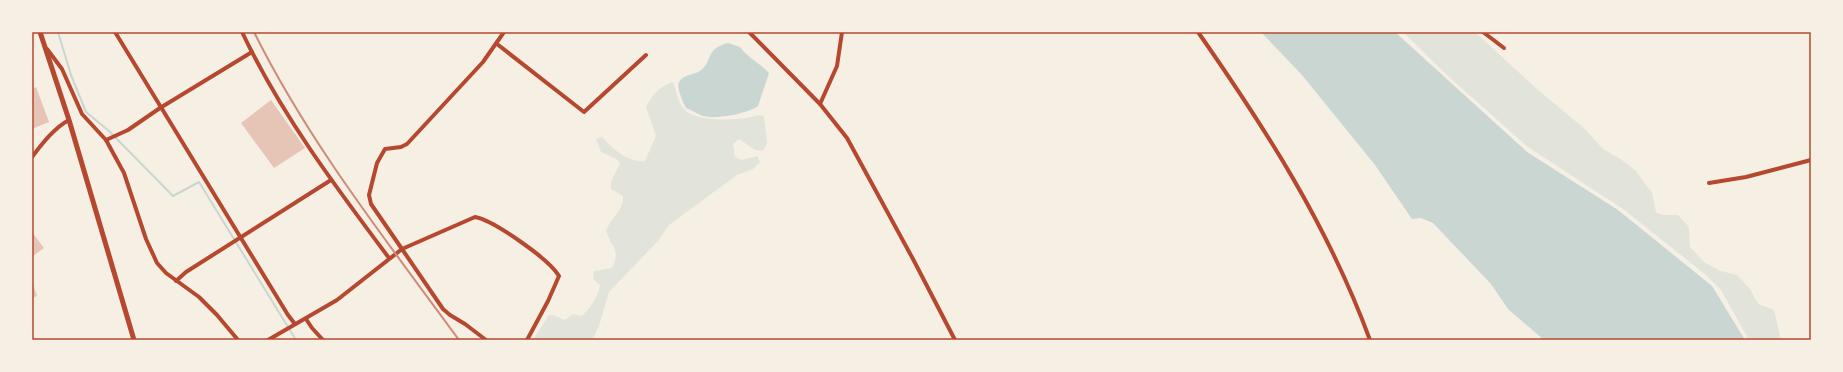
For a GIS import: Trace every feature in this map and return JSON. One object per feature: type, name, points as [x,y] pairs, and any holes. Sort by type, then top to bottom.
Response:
[{"type":"street","points":[[40,32],[69,120],[132,339]]},
{"type":"street","points":[[115,32],[160,108],[294,325]]},
{"type":"street","points":[[242,32],[279,102],[331,180],[389,258]]},
{"type":"street","points":[[486,340],[465,324],[450,316],[443,309],[371,204],[369,195],[381,155],[385,149],[401,147],[407,144],[497,44],[504,32]]},
{"type":"street","points":[[750,32],[820,104],[842,132],[860,161],[955,340]]},
{"type":"street","points":[[820,104],[837,66],[842,32]]},
{"type":"street","points":[[1198,32],[1244,98],[1294,177],[1324,232],[1357,304],[1370,340]]},
{"type":"street","points":[[1483,32],[1504,48]]},
{"type":"street","points":[[497,44],[584,112],[646,55]]},
{"type":"street","points":[[45,46],[62,69],[82,114],[108,139],[124,173],[146,239],[157,263],[176,281],[199,297],[217,315],[238,340]]},
{"type":"street","points":[[108,139],[128,130],[160,108],[252,52]]},
{"type":"street","points":[[32,157],[64,123],[69,120]]},
{"type":"street","points":[[1709,183],[1746,177],[1811,160]]},
{"type":"street","points":[[176,281],[186,272],[331,180]]},
{"type":"street","points":[[268,340],[337,300],[402,249],[474,217],[497,226],[556,270],[559,276],[526,340]]},
{"type":"street","points":[[306,319],[323,340]]},
{"type":"shaded area","points":[[1261,32],[1395,32],[1527,152],[1618,210],[1712,286],[1745,340],[1544,340],[1508,309],[1491,284],[1433,223],[1421,218],[1412,219],[1375,165],[1302,75]]},
{"type":"shaded area","points":[[1403,32],[1475,32],[1537,89],[1585,129],[1603,149],[1622,160],[1636,171],[1652,193],[1656,212],[1662,215],[1678,215],[1689,227],[1690,247],[1705,263],[1721,271],[1737,275],[1750,289],[1758,304],[1774,310],[1781,340],[1749,340],[1721,290],[1706,275],[1623,209],[1528,147],[1450,78]]},
{"type":"shaded area","points":[[728,43],[740,47],[746,54],[769,73],[758,106],[748,111],[715,117],[703,116],[686,108],[679,91],[679,82],[685,77],[703,69],[715,49]]},
{"type":"shaded area","points":[[673,82],[681,105],[688,113],[695,116],[713,119],[731,119],[746,118],[758,115],[764,116],[767,143],[763,151],[755,150],[739,139],[733,144],[735,157],[742,160],[757,156],[760,162],[753,169],[737,175],[669,225],[658,241],[609,292],[599,326],[592,340],[533,340],[549,315],[565,320],[573,314],[582,316],[594,302],[598,294],[600,285],[593,279],[594,271],[612,268],[615,262],[615,249],[606,231],[623,201],[623,196],[611,189],[611,182],[620,163],[616,159],[601,152],[596,139],[602,137],[621,154],[633,160],[645,161],[656,136],[646,107],[657,92],[664,86]]},
{"type":"building","points":[[36,87],[49,122],[32,129],[32,89]]},
{"type":"building","points":[[271,100],[305,148],[274,168],[241,123]]},
{"type":"building","points":[[32,232],[44,248],[33,256],[32,255]]},
{"type":"building","points":[[32,281],[37,296],[32,298]]},
{"type":"waterway","points":[[58,32],[71,75],[86,112],[109,131],[173,196],[199,182],[296,340]]},
{"type":"railway","points":[[254,32],[299,113],[324,152],[377,228],[459,340]]}]
